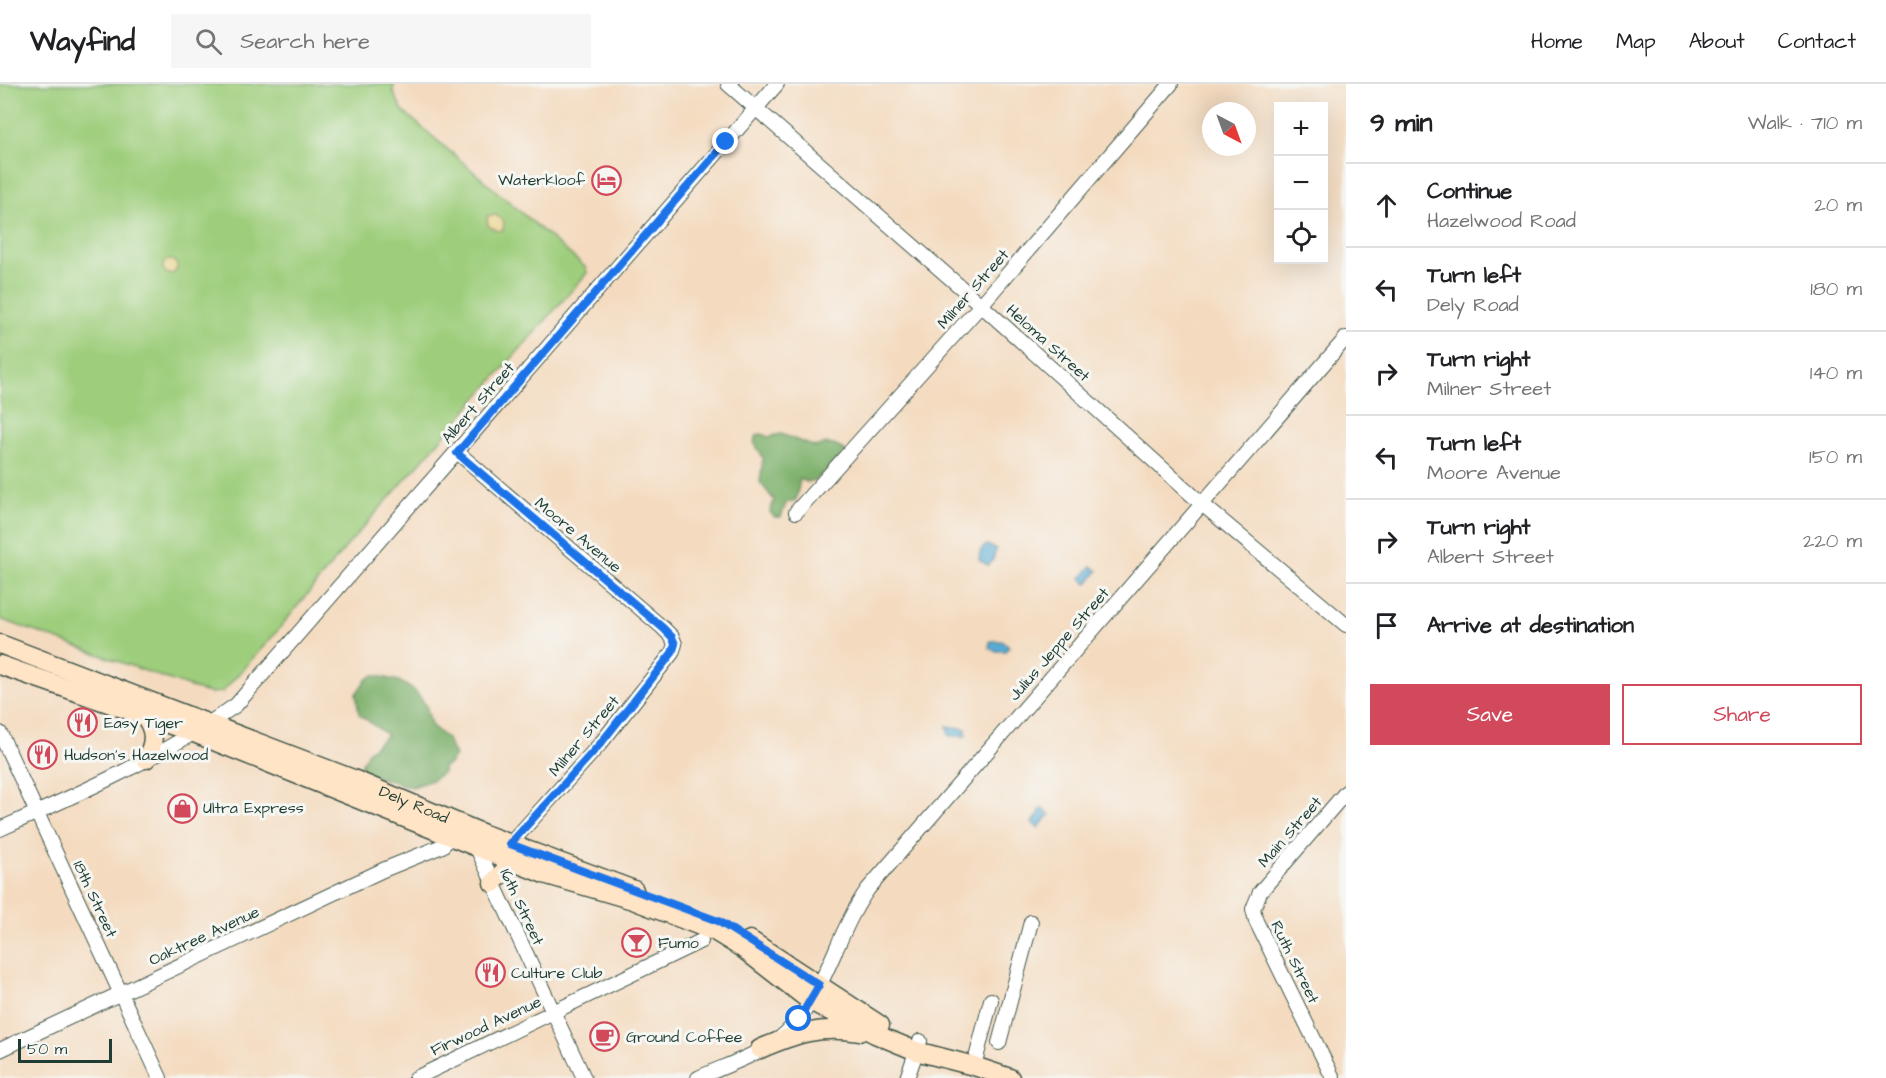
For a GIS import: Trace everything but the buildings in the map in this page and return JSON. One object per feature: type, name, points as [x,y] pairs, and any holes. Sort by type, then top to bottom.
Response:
[{"type":"main road","name":"Dely Road","points":[[0,644],[511,853],[718,921],[814,993]]},
{"type":"main road","name":"Dely Road","points":[[0,665],[144,715],[202,728]]},
{"type":"main road","points":[[144,715],[152,730],[154,743],[146,759]]},
{"type":"main road","name":"Dely Road","points":[[425,818],[446,835],[477,848],[511,853]]},
{"type":"main road","points":[[425,818],[468,835],[477,848]]},
{"type":"main road","points":[[493,883],[511,853]]},
{"type":"main road","points":[[814,993],[875,1034]]},
{"type":"main road","points":[[814,993],[918,1046]]},
{"type":"main road","points":[[760,1049],[801,1033],[826,1028],[841,1028],[875,1034],[918,1046],[1010,1078]]},
{"type":"street","name":"Heloma Street","points":[[728,84],[981,305],[1202,504],[1346,625]]},
{"type":"street","name":"Albert Street","points":[[0,829],[146,759],[202,728],[236,705],[777,84]]},
{"type":"street","name":"Milner Street","points":[[796,512],[981,305],[1171,84]]},
{"type":"street","name":"Julius Jeppe Street","points":[[698,1078],[760,1049],[778,1039],[789,1029],[814,993],[847,921],[868,889],[1346,338]]},
{"type":"street","name":"Moore Avenue","points":[[457,453],[663,628],[675,644]]},
{"type":"street","name":"Milner Street","points":[[511,853],[672,653],[675,644]]},
{"type":"street","name":"18th Street","points":[[0,733],[160,1078]]},
{"type":"street","name":"Main Street","points":[[1260,892],[1346,792]]},
{"type":"street","points":[[422,853],[427,836],[425,818]]},
{"type":"street","name":"Oaktree Avenue","points":[[0,1050],[422,853],[442,846],[446,843],[446,835]]},
{"type":"street","name":"16th Street","points":[[477,848],[584,1078]]},
{"type":"street","name":"Ruth Street","points":[[1260,892],[1253,909],[1256,921],[1333,1078]]},
{"type":"street","points":[[999,1043],[1031,921]]},
{"type":"street","name":"Firwood Avenue","points":[[416,1078],[701,941]]},
{"type":"street","points":[[972,1065],[990,1005],[1006,1014]]},
{"type":"street","points":[[908,1078],[918,1046]]},
{"type":"green space","points":[[0,84],[394,84],[393,92],[403,111],[586,268],[587,273],[222,692],[201,691],[0,619]]},
{"type":"green space","points":[[762,434],[768,437],[781,434],[815,447],[825,444],[834,445],[846,451],[816,480],[807,482],[800,479],[796,500],[786,503],[781,517],[774,517],[770,512],[774,500],[760,482],[763,458],[754,442],[757,435]]},
{"type":"green space","points":[[373,675],[399,681],[415,691],[426,705],[431,725],[447,739],[455,756],[448,765],[443,767],[443,772],[432,780],[412,787],[377,777],[365,777],[359,769],[368,752],[387,735],[359,714],[356,694],[365,681]]},
{"type":"sand","points":[[496,215],[504,222],[503,230],[499,231],[488,226],[487,216]]},
{"type":"sand","points":[[170,260],[175,262],[177,267],[175,272],[170,274],[165,272],[163,267],[165,262]]},
{"type":"water","points":[[987,545],[996,549],[993,560],[988,565],[979,560],[983,547]]},
{"type":"water","points":[[1092,566],[1098,571],[1087,584],[1081,578]]},
{"type":"water","points":[[990,641],[1001,641],[1009,647],[1005,651],[995,651],[989,648]]},
{"type":"water","points":[[947,726],[966,729],[966,736],[949,736]]},
{"type":"water","points":[[1042,808],[1050,815],[1038,828],[1032,823]]},
{"type":"place","name":"Waterkloof","points":[[606,180]]},
{"type":"place","name":"Easy Tiger","points":[[83,723]]},
{"type":"place","name":"Hudson's Hazelwood","points":[[43,755]]},
{"type":"place","name":"Ultra Express","points":[[182,808]]},
{"type":"place","name":"Fumo","points":[[637,943]]},
{"type":"place","name":"Culture Club","points":[[490,973]]},
{"type":"place","name":"Ground Coffee","points":[[605,1037]]},
{"type":"route","points":[[726,142],[457,453],[663,628],[675,644],[672,653],[601,743],[510,844],[718,921],[750,940],[819,985],[799,1019]]}]
